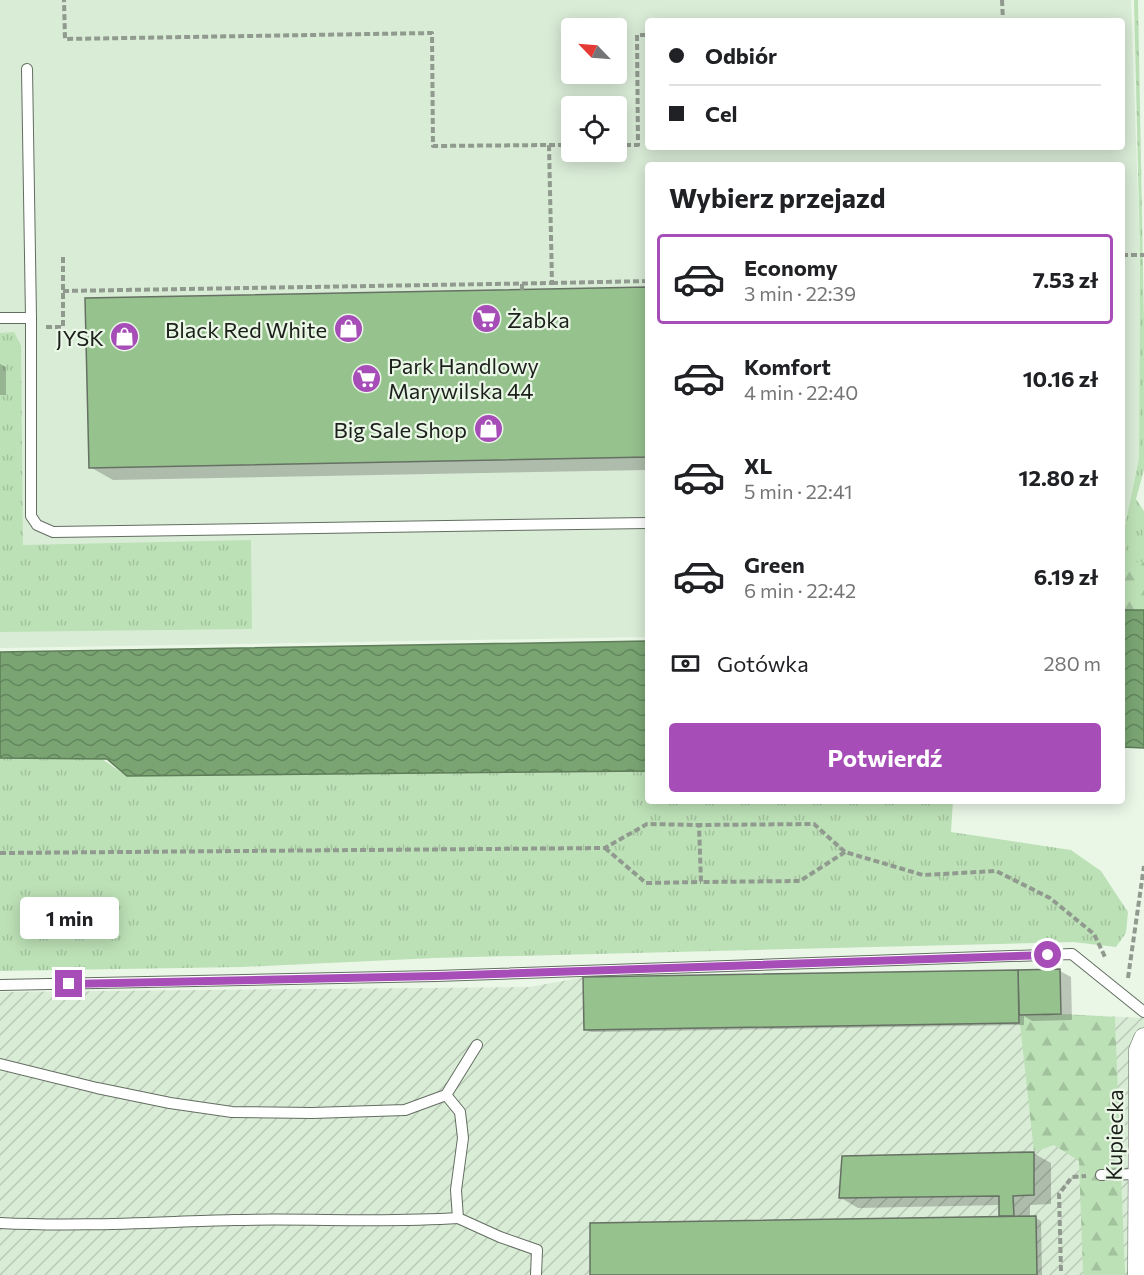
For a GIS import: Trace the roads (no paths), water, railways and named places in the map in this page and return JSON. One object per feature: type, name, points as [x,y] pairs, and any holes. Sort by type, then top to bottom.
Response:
[{"type":"street","name":"Kupiecka","points":[[1138,1275],[1139,1050],[1144,1038]]},
{"type":"street","name":"Kupiecka","points":[[1137,1234],[1144,1262]]},
{"type":"lane","points":[[27,69],[31,516],[37,525],[53,532],[645,523]]},
{"type":"lane","points":[[0,318],[31,318]]},
{"type":"lane","points":[[0,985],[436,976],[1072,954],[1144,1012]]},
{"type":"lane","points":[[0,1064],[139,1096],[232,1112],[312,1113],[405,1110],[446,1095],[477,1045]]},
{"type":"lane","points":[[446,1095],[460,1112],[463,1138],[456,1190],[458,1218]]},
{"type":"lane","points":[[1101,1175],[1138,1174]]},
{"type":"lane","points":[[0,1223],[52,1226],[236,1220],[364,1222],[458,1218],[500,1237],[537,1250],[536,1275]]},
{"type":"water","points":[[1125,610],[1144,610],[1144,748],[1125,747]]},
{"type":"water","points":[[645,641],[645,771],[127,776],[107,759],[0,758],[0,652]]},
{"type":"place","name":"Żabka","points":[[486,319]]},
{"type":"place","name":"Black Red White","points":[[348,329]]},
{"type":"place","name":"JYSK","points":[[125,337]]},
{"type":"place","name":"Park Handlowy Marywilska 44","points":[[367,378]]},
{"type":"place","name":"Big Sale Shop","points":[[488,429]]}]
